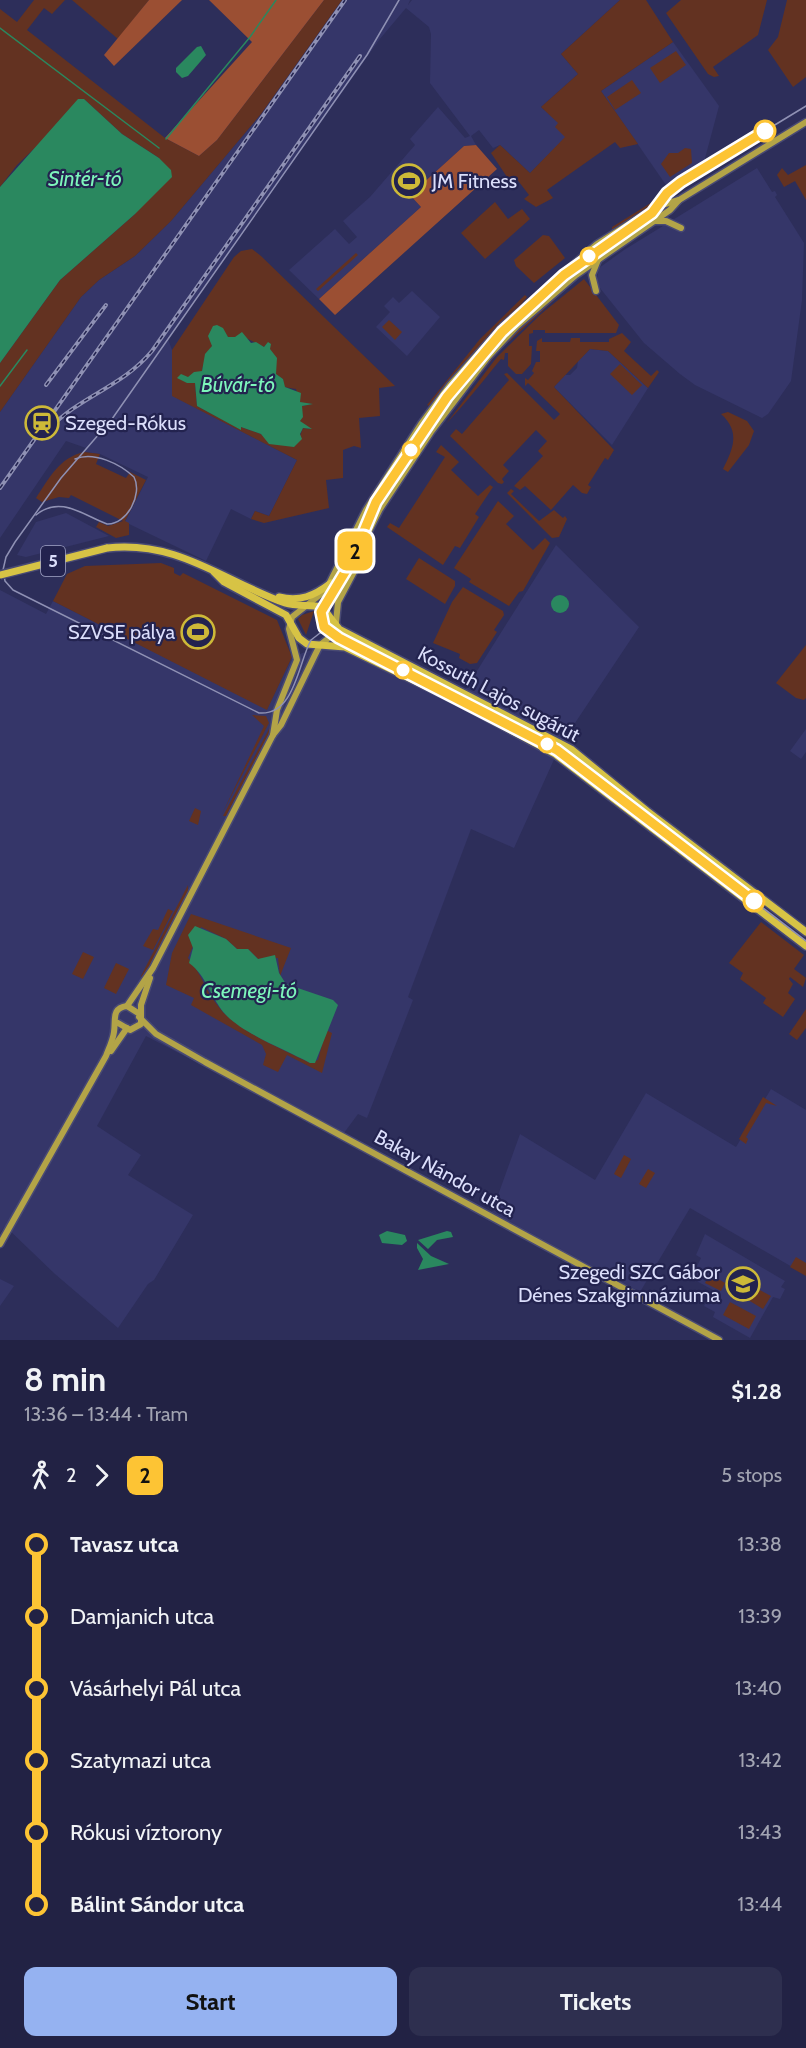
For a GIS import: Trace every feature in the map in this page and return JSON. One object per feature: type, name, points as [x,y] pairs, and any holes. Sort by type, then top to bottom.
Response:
[{"type":"main road","points":[[273,735],[277,710],[297,660],[289,629],[291,620],[298,610],[308,606],[322,595],[331,583],[374,496],[431,410],[465,367],[515,314],[580,256],[660,206],[679,200],[806,123]]},
{"type":"main road","points":[[0,1244],[106,1056],[120,1014],[141,993],[273,735],[281,725],[320,645],[333,636],[337,628],[338,602],[357,566],[369,531],[380,509],[435,426],[503,340],[553,294],[600,257],[670,210],[679,200]]},
{"type":"main road","points":[[660,206],[670,210]]},
{"type":"main road","points":[[653,221],[666,221],[681,228]]},
{"type":"main road","points":[[596,291],[592,275],[600,257]]},
{"type":"main road","name":"Kossuth Lajos sugárút","points":[[0,575],[107,548],[152,547],[213,572],[227,575],[287,604],[326,610],[337,628],[571,749],[647,811],[806,932]]},
{"type":"main road","name":"Kossuth Lajos sugárút","points":[[213,572],[224,582],[275,608],[291,620],[302,640],[309,645],[345,647],[459,702],[555,754],[806,946]]},
{"type":"main road","points":[[262,592],[287,599],[305,598],[316,594],[331,583]]},
{"type":"main road","points":[[106,1056],[113,1051],[139,1017],[141,993]]},
{"type":"main road","points":[[112,1041],[115,1013],[129,1006]]},
{"type":"main road","name":"Bakay Nándor utca","points":[[129,1006],[156,1034],[718,1340]]},
{"type":"main road","points":[[118,1023],[130,1029]]},
{"type":"main road","name":"Bakay Nándor utca","points":[[130,1029],[156,1034]]},
{"type":"shaded area","points":[[34,0],[65,0],[52,14],[44,8],[27,30],[165,138],[199,156],[217,140],[324,0],[342,0],[261,114],[171,221],[135,256],[99,280],[81,297],[0,412],[0,363],[60,280],[135,214],[159,158],[122,134],[85,100],[17,165],[0,187],[0,9],[17,22]]},
{"type":"shaded area","points":[[72,0],[149,0],[118,39]]},
{"type":"shaded area","points":[[149,0],[182,0],[114,66],[104,55]]},
{"type":"shaded area","points":[[209,0],[324,0],[217,140],[199,156],[165,138],[252,42]]},
{"type":"shaded area","points":[[342,0],[410,0],[408,5],[412,0],[620,0],[561,54],[578,74],[541,107],[559,123],[566,137],[530,173],[500,145],[493,148],[479,130],[471,136],[476,145],[464,146],[410,195],[421,207],[319,299],[289,270],[335,229],[349,244],[357,237],[343,221],[370,197],[415,145],[410,139],[438,107],[465,138],[470,136],[430,83],[431,34],[429,27],[406,8],[379,40],[168,339],[172,350],[173,396],[297,460],[269,516],[255,511],[251,519],[231,509],[206,561],[125,522],[148,477],[100,454],[84,452],[86,448],[66,441],[0,538],[0,412],[81,297],[99,280],[135,256],[171,221],[261,114]]},
{"type":"shaded area","points":[[620,0],[646,0],[673,42],[601,91],[638,144],[620,148],[615,142],[547,190],[553,198],[536,207],[524,199],[529,195],[516,178],[511,183],[491,153],[500,145],[530,173],[565,137],[555,127],[558,123],[541,107],[578,74],[561,54]]},
{"type":"shaded area","points":[[681,0],[767,0],[758,35],[713,67],[719,76],[714,77],[708,74],[666,13]]},
{"type":"shaded area","points":[[787,0],[806,0],[806,77],[793,87],[768,50],[778,37]]},
{"type":"shaded area","points":[[673,42],[719,106],[704,162],[666,185],[601,91]]},
{"type":"shaded area","points":[[676,51],[686,65],[660,83],[650,68]]},
{"type":"shaded area","points":[[632,80],[641,93],[615,110],[607,97]]},
{"type":"shaded area","points":[[741,143],[745,150],[612,230],[612,227],[662,196],[669,186]]},
{"type":"shaded area","points":[[476,145],[497,169],[335,315],[319,299],[421,207],[410,195],[464,146]]},
{"type":"shaded area","points":[[685,148],[691,149],[692,163],[670,177],[661,164],[669,153],[678,153]]},
{"type":"shaded area","points":[[806,165],[806,200],[795,181],[784,187],[777,175],[782,168],[788,175]]},
{"type":"shaded area","points":[[757,168],[772,192],[775,191],[777,195],[775,197],[804,243],[802,300],[791,381],[768,414],[762,418],[695,385],[680,374],[644,343],[596,283],[599,268],[624,250]]},
{"type":"shaded area","points":[[495,202],[508,219],[522,209],[530,219],[485,259],[461,233]]},
{"type":"shaded area","points":[[655,211],[656,213],[619,238],[617,235]]},
{"type":"shaded area","points":[[543,235],[549,236],[565,258],[534,283],[516,266],[514,260]]},
{"type":"shaded area","points":[[252,249],[261,256],[395,386],[379,388],[380,416],[359,418],[361,448],[354,446],[343,450],[343,478],[326,480],[329,508],[264,523],[251,519],[255,511],[269,516],[297,460],[172,396],[172,350],[234,257],[241,251]],"holes":[[[224,333],[228,337],[244,337],[264,347],[268,343],[275,374],[283,379],[284,387],[296,389],[300,403],[312,404],[302,406],[300,422],[311,429],[303,428],[298,441],[270,442],[261,434],[241,427],[240,429],[197,406],[195,383],[186,380],[202,371],[212,341]]]},
{"type":"shaded area","points":[[356,253],[358,255],[318,291],[316,289]]},
{"type":"shaded area","points":[[567,272],[569,275],[533,307],[483,358],[438,414],[435,411],[496,337]]},
{"type":"shaded area","points":[[584,279],[619,325],[616,333],[545,333],[545,330],[533,330],[533,333],[529,334],[529,346],[532,346],[531,364],[522,374],[516,374],[508,366],[508,353],[505,353],[504,360],[501,359],[446,424],[497,357],[541,314]]},
{"type":"shaded area","points":[[576,280],[500,350],[443,420],[488,363],[520,327],[556,294]]},
{"type":"shaded area","points":[[412,291],[440,317],[407,356],[376,327],[390,312],[384,306],[393,297],[399,303]]},
{"type":"shaded area","points":[[525,295],[527,297],[519,307],[460,367],[429,406],[427,405],[480,339]]},
{"type":"shaded area","points":[[389,320],[402,332],[395,340],[382,327]]},
{"type":"shaded area","points":[[622,333],[631,342],[624,351],[651,376],[657,370],[659,372],[648,388],[608,351],[590,349],[554,387],[614,450],[608,460],[605,458],[588,485],[591,487],[587,494],[582,493],[573,485],[551,510],[525,486],[520,490],[514,486],[543,456],[538,451],[547,441],[536,430],[503,465],[509,471],[502,479],[504,482],[502,484],[498,483],[450,436],[456,429],[462,434],[509,380],[504,374],[507,373],[554,420],[560,414],[528,383],[525,386],[525,378],[528,380],[534,373],[532,371],[536,362],[540,362],[540,351],[536,351],[537,341],[542,338],[542,342],[570,342],[571,338],[580,338],[580,342],[609,342],[609,339]]},
{"type":"shaded area","points":[[590,349],[608,351],[648,388],[612,445],[554,387],[565,375],[570,375],[577,368],[578,361]]},
{"type":"shaded area","points":[[620,364],[642,385],[632,395],[610,374]]},
{"type":"shaded area","points":[[728,412],[747,421],[754,431],[749,445],[728,472],[723,469],[732,448],[733,434],[731,427],[721,414]]},
{"type":"shaded area","points":[[423,430],[426,433],[374,514],[368,513]]},
{"type":"shaded area","points":[[441,445],[459,462],[451,470],[478,496],[490,485],[493,487],[475,514],[479,517],[460,548],[455,546],[443,565],[387,527],[390,523],[399,528],[445,457],[436,452]]},
{"type":"shaded area","points":[[84,452],[100,454],[96,464],[126,478],[130,472],[146,480],[125,521],[129,523],[129,535],[116,538],[96,527],[99,522],[108,526],[123,521],[71,495],[69,498],[59,497],[42,502],[36,498],[62,464]]},
{"type":"shaded area","points":[[511,489],[514,491],[511,494],[539,521],[554,510],[563,518],[565,516],[567,519],[559,537],[552,538],[507,493]]},
{"type":"shaded area","points":[[498,501],[514,516],[506,524],[533,550],[545,538],[550,543],[523,591],[519,592],[509,606],[469,582],[471,579],[454,568]]},
{"type":"shaded area","points":[[66,513],[109,536],[26,557],[17,555],[36,522]]},
{"type":"shaded area","points":[[367,516],[371,518],[351,571],[342,569]]},
{"type":"shaded area","points":[[556,545],[639,627],[561,744],[514,848],[471,829],[408,997],[413,1000],[367,1118],[358,1114],[341,1137],[146,1036],[97,1126],[141,1155],[128,1175],[193,1215],[154,1280],[148,1284],[118,1328],[55,1274],[5,1226],[0,1233],[0,590],[46,614],[53,601],[267,709],[292,657],[353,634],[465,690]]},
{"type":"shaded area","points":[[419,558],[455,581],[455,586],[445,604],[406,579]]},
{"type":"shaded area","name":"SZVSE pálya","points":[[161,563],[174,568],[174,573],[180,576],[183,573],[277,620],[292,657],[267,710],[53,601],[67,574],[85,566]]},
{"type":"shaded area","points":[[340,573],[347,574],[331,599],[327,597]]},
{"type":"shaded area","points":[[463,587],[503,611],[504,615],[494,630],[497,632],[477,663],[470,664],[459,658],[460,654],[433,643],[452,602]]},
{"type":"shaded area","points":[[314,611],[306,635],[298,619]]},
{"type":"shaded area","points":[[806,645],[806,698],[804,700],[796,698],[776,683]]},
{"type":"shaded area","points":[[252,715],[266,716],[269,723],[222,814],[264,726]]},
{"type":"shaded area","points":[[270,727],[272,728],[226,816],[223,816]]},
{"type":"shaded area","points":[[806,729],[806,752],[801,759],[790,751]]},
{"type":"shaded area","points":[[195,808],[201,811],[198,825],[189,821]]},
{"type":"shaded area","points":[[188,885],[188,896],[143,980],[141,976]]},
{"type":"shaded area","points":[[168,909],[173,911],[153,950],[143,946],[153,929],[158,930]]},
{"type":"shaded area","points":[[191,914],[291,948],[280,976],[278,958],[258,959],[248,949],[237,949],[226,939],[201,927],[188,958],[226,1015],[261,1039],[310,1063],[318,1060],[326,1030],[332,1033],[322,1073],[287,1055],[278,1072],[263,1065],[266,1054],[262,1045],[191,1005],[194,998],[166,985],[172,953]]},
{"type":"shaded area","points":[[761,922],[804,955],[794,969],[806,978],[803,987],[790,977],[793,984],[788,993],[795,999],[783,1017],[763,1003],[766,998],[740,979],[743,973],[729,963]]},
{"type":"shaded area","points":[[83,952],[94,957],[83,979],[72,974]]},
{"type":"shaded area","points":[[116,963],[129,969],[116,994],[104,988]]},
{"type":"shaded area","points":[[806,1009],[806,1028],[797,1040],[789,1034]]},
{"type":"shaded area","points":[[771,1089],[806,1110],[806,1275],[690,1208],[640,1292],[492,1212],[520,1134],[595,1180],[646,1093],[736,1147]]},
{"type":"shaded area","points":[[763,1097],[777,1106],[766,1103],[746,1137],[748,1139],[746,1144],[739,1139]]},
{"type":"shaded area","points":[[624,1155],[631,1159],[621,1178],[614,1174]]},
{"type":"shaded area","points":[[648,1169],[655,1173],[646,1188],[639,1184]]},
{"type":"shaded area","name":"Szegedi SZC Gábor Dénes Szakgimnáziuma","points":[[705,1234],[785,1281],[781,1287],[785,1289],[780,1299],[773,1297],[750,1338],[713,1317],[715,1312],[704,1306],[713,1290],[691,1278],[701,1258],[696,1255]]},
{"type":"shaded area","points":[[796,1257],[806,1263],[806,1276],[790,1267]]},
{"type":"shaded area","points":[[710,1274],[725,1283],[721,1291],[705,1283]]},
{"type":"shaded area","points":[[0,1279],[14,1286],[0,1306]]},
{"type":"shaded area","points":[[747,1283],[771,1296],[763,1309],[740,1295]]},
{"type":"shaded area","points":[[730,1302],[756,1316],[749,1329],[723,1315]]},
{"type":"water","points":[[201,46],[206,55],[188,76],[182,78],[176,72],[176,68],[197,47]]},
{"type":"water","name":"Sintér-tó","points":[[78,99],[84,99],[122,134],[159,158],[171,170],[172,177],[135,214],[60,280],[0,363],[0,187]]},
{"type":"water","name":"Búvár-tó","points":[[213,326],[223,328],[228,337],[235,337],[242,332],[251,343],[256,342],[264,347],[268,342],[271,344],[270,349],[277,358],[276,374],[283,379],[285,387],[301,393],[300,402],[313,404],[302,406],[303,417],[300,421],[312,429],[303,428],[300,434],[302,439],[294,447],[269,444],[261,434],[241,427],[241,430],[197,406],[195,383],[187,383],[177,378],[181,374],[188,377],[194,372],[202,371],[205,354],[212,346],[208,336]]},
{"type":"water","points":[[556,595],[564,595],[569,600],[567,611],[556,613],[551,608],[551,600]]},
{"type":"water","name":"Csemegi-tó","points":[[195,926],[226,939],[237,949],[248,949],[258,959],[275,955],[279,973],[286,984],[333,1000],[338,1005],[315,1063],[310,1063],[254,1035],[226,1015],[205,981],[189,963],[193,948],[188,935]]},
{"type":"water","points":[[387,1231],[405,1235],[407,1241],[402,1245],[382,1243],[379,1235]]},
{"type":"water","points":[[447,1231],[451,1232],[453,1237],[437,1240],[428,1249],[418,1240]]},
{"type":"water","points":[[417,1243],[431,1256],[449,1264],[418,1270],[423,1259]]},
{"type":"waterway","points":[[166,139],[250,37],[276,0]]},
{"type":"waterway","points":[[0,28],[159,148]]},
{"type":"waterway","points":[[0,386],[27,350]]},
{"type":"tram line","points":[[333,632],[320,633],[311,640],[288,697],[271,712],[259,713],[13,590],[5,581],[3,570],[6,557],[15,542],[61,478],[112,419],[367,55],[399,0]]},
{"type":"tram line","points":[[806,106],[681,182],[652,213],[589,256],[536,299],[464,375],[376,502],[351,562],[323,605],[321,615],[323,625],[339,638],[557,750],[806,941]]},
{"type":"tram line","name":"2","points":[[754,901],[557,750],[529,733],[339,638],[324,627],[321,612],[324,603],[351,562],[369,514],[376,502],[447,397],[502,332],[564,275],[652,213],[667,193],[681,182],[765,131]]},
{"type":"tram line","points":[[36,515],[45,509],[63,507],[107,524],[114,523],[127,514],[135,500],[134,477],[106,460],[90,457],[75,459]]},
{"type":"railway","points":[[0,488],[345,0]]},
{"type":"railway","points":[[49,429],[74,408],[128,374],[152,351],[360,56]]},
{"type":"railway","points":[[46,385],[106,305]]},
{"type":"place","name":"JM Fitness","points":[[409,181]]},
{"type":"place","name":"Szeged-Rókus","points":[[42,423]]},
{"type":"place","name":"SZVSE pálya","points":[[198,632]]},
{"type":"place","name":"Szegedi SZC Gábor Dénes Szakgimnáziuma","points":[[743,1284]]}]
